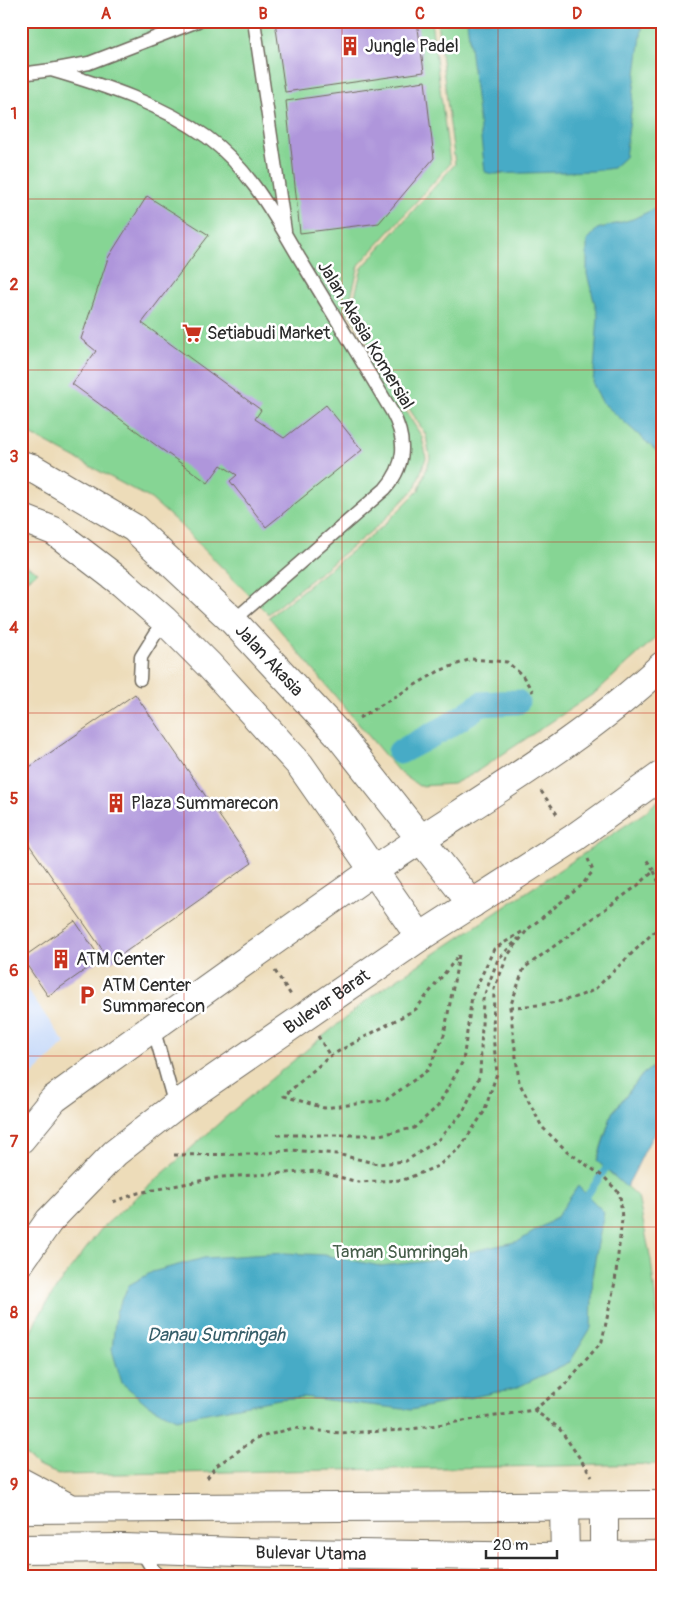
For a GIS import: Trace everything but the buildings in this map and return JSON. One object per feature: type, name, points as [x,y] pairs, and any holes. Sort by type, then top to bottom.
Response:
[{"type":"main road","name":"Jalan Akasia","points":[[21,465],[32,468],[134,528],[233,621],[337,733],[472,904]]},
{"type":"main road","points":[[21,518],[54,531],[164,620],[300,765],[420,937]]},
{"type":"main road","points":[[21,1138],[54,1098],[374,871],[575,738],[635,691],[662,666]]},
{"type":"main road","name":"Bulevar Barat","points":[[21,1261],[49,1221],[115,1153],[174,1106],[420,937],[574,838],[662,776]]},
{"type":"main road","points":[[21,1482],[72,1508]]},
{"type":"main road","points":[[564,1505],[567,1566]]},
{"type":"main road","points":[[21,1509],[662,1505]]},
{"type":"main road","points":[[604,1506],[610,1566]]},
{"type":"main road","name":"Bulevar Utama","points":[[27,1552],[140,1548],[567,1566],[610,1566],[662,1555]]},
{"type":"main road","points":[[651,1576],[662,1564]]},
{"type":"lane","points":[[21,74],[89,63],[198,21]]},
{"type":"lane","name":"Jalan Akasia Komersial","points":[[254,21],[286,236]]},
{"type":"lane","name":"Jalan Akasia Komersial","points":[[52,70],[90,81],[149,104],[187,124],[208,138],[253,184],[398,423],[402,434],[403,457],[393,480],[385,489],[233,621]]},
{"type":"lane","points":[[140,679],[141,657],[164,620]]},
{"type":"lane","points":[[153,1027],[174,1106]]},
{"type":"lane","points":[[140,1548],[153,1570],[160,1576]]},
{"type":"path","points":[[354,721],[439,671],[471,659],[507,662],[522,675],[533,692]]},
{"type":"path","points":[[277,1135],[379,1135],[414,1128],[438,1106],[463,1061],[472,996],[494,950],[528,928],[582,885],[593,871],[591,864],[574,838],[526,770]]},
{"type":"path","points":[[646,859],[654,870],[662,890]]},
{"type":"path","points":[[207,1478],[216,1466],[257,1438],[294,1428],[340,1433],[405,1430],[534,1410],[564,1386],[602,1342],[615,1282],[622,1219],[620,1194],[605,1178],[567,1151],[542,1127],[519,1082],[510,1007],[524,968],[627,895],[654,870]]},
{"type":"path","points":[[510,1007],[538,1006],[594,990],[655,932],[662,918]]},
{"type":"path","points":[[174,1155],[256,1154],[291,1150],[337,1154],[378,1164],[406,1161],[438,1140],[463,1112],[480,1076],[483,999],[498,959],[528,928]]},
{"type":"path","points":[[113,1202],[138,1193],[220,1177],[316,1171],[358,1182],[385,1181],[403,1180],[438,1166],[460,1148],[484,1112],[497,1073],[493,1036],[494,988],[508,955],[528,928]]},
{"type":"path","points":[[262,951],[330,1056]]},
{"type":"path","points":[[459,955],[444,1035],[428,1070],[386,1100],[324,1108],[284,1096],[330,1056],[416,1009],[459,955]]},
{"type":"path","points":[[534,1410],[560,1428],[592,1476]]},
{"type":"shaded area","points":[[21,981],[65,1043],[21,1086]]},
{"type":"shaded area","points":[[484,1570],[529,1576],[21,1575]]},
{"type":"green space","points":[[21,21],[431,21],[450,164],[359,265],[346,317],[422,437],[426,458],[415,488],[380,524],[268,614],[175,520],[151,499],[21,429]]},
{"type":"green space","points":[[437,21],[662,21],[662,632],[596,692],[473,774],[453,784],[419,786],[398,771],[269,617],[382,527],[419,490],[430,458],[426,435],[350,315],[362,268],[455,164]]},
{"type":"green space","points":[[21,563],[38,572],[21,583]]},
{"type":"green space","name":"Taman Sumringah","points":[[662,797],[662,1061],[643,1074],[612,1113],[597,1160],[638,1197],[651,1260],[662,1356],[662,1464],[61,1475],[37,1466],[21,1450],[21,1354],[37,1319],[61,1281],[102,1228],[236,1108],[372,996],[644,813]]},
{"type":"water","points":[[467,21],[643,21],[625,157],[613,168],[594,171],[492,174],[485,172]]},
{"type":"water","points":[[662,205],[662,456],[602,402],[593,384],[598,316],[587,274],[587,241],[597,229],[633,219]]},
{"type":"water","points":[[662,1061],[662,1124],[651,1138],[626,1187],[597,1161],[612,1113],[643,1074]]},
{"type":"water","name":"Danau Sumringah","points":[[578,1186],[604,1212],[593,1270],[591,1328],[570,1362],[516,1388],[411,1410],[303,1397],[279,1399],[176,1419],[148,1405],[122,1383],[112,1350],[116,1312],[129,1285],[152,1272],[204,1258],[285,1253],[325,1255],[380,1266],[429,1261],[519,1241],[556,1218]]},
{"type":"waterway","points":[[400,752],[447,727],[481,704],[517,702]]},
{"type":"waterway","points":[[584,1200],[611,1161]]},
{"type":"place","name":"Jungle Padel","points":[[350,46]]},
{"type":"place","name":"Setiabudi Market","points":[[192,333]]},
{"type":"place","name":"Plaza Summarecon","points":[[116,803]]},
{"type":"place","name":"ATM Center","points":[[61,959]]},
{"type":"place","name":"ATM Center Summarecon","points":[[87,995]]}]
